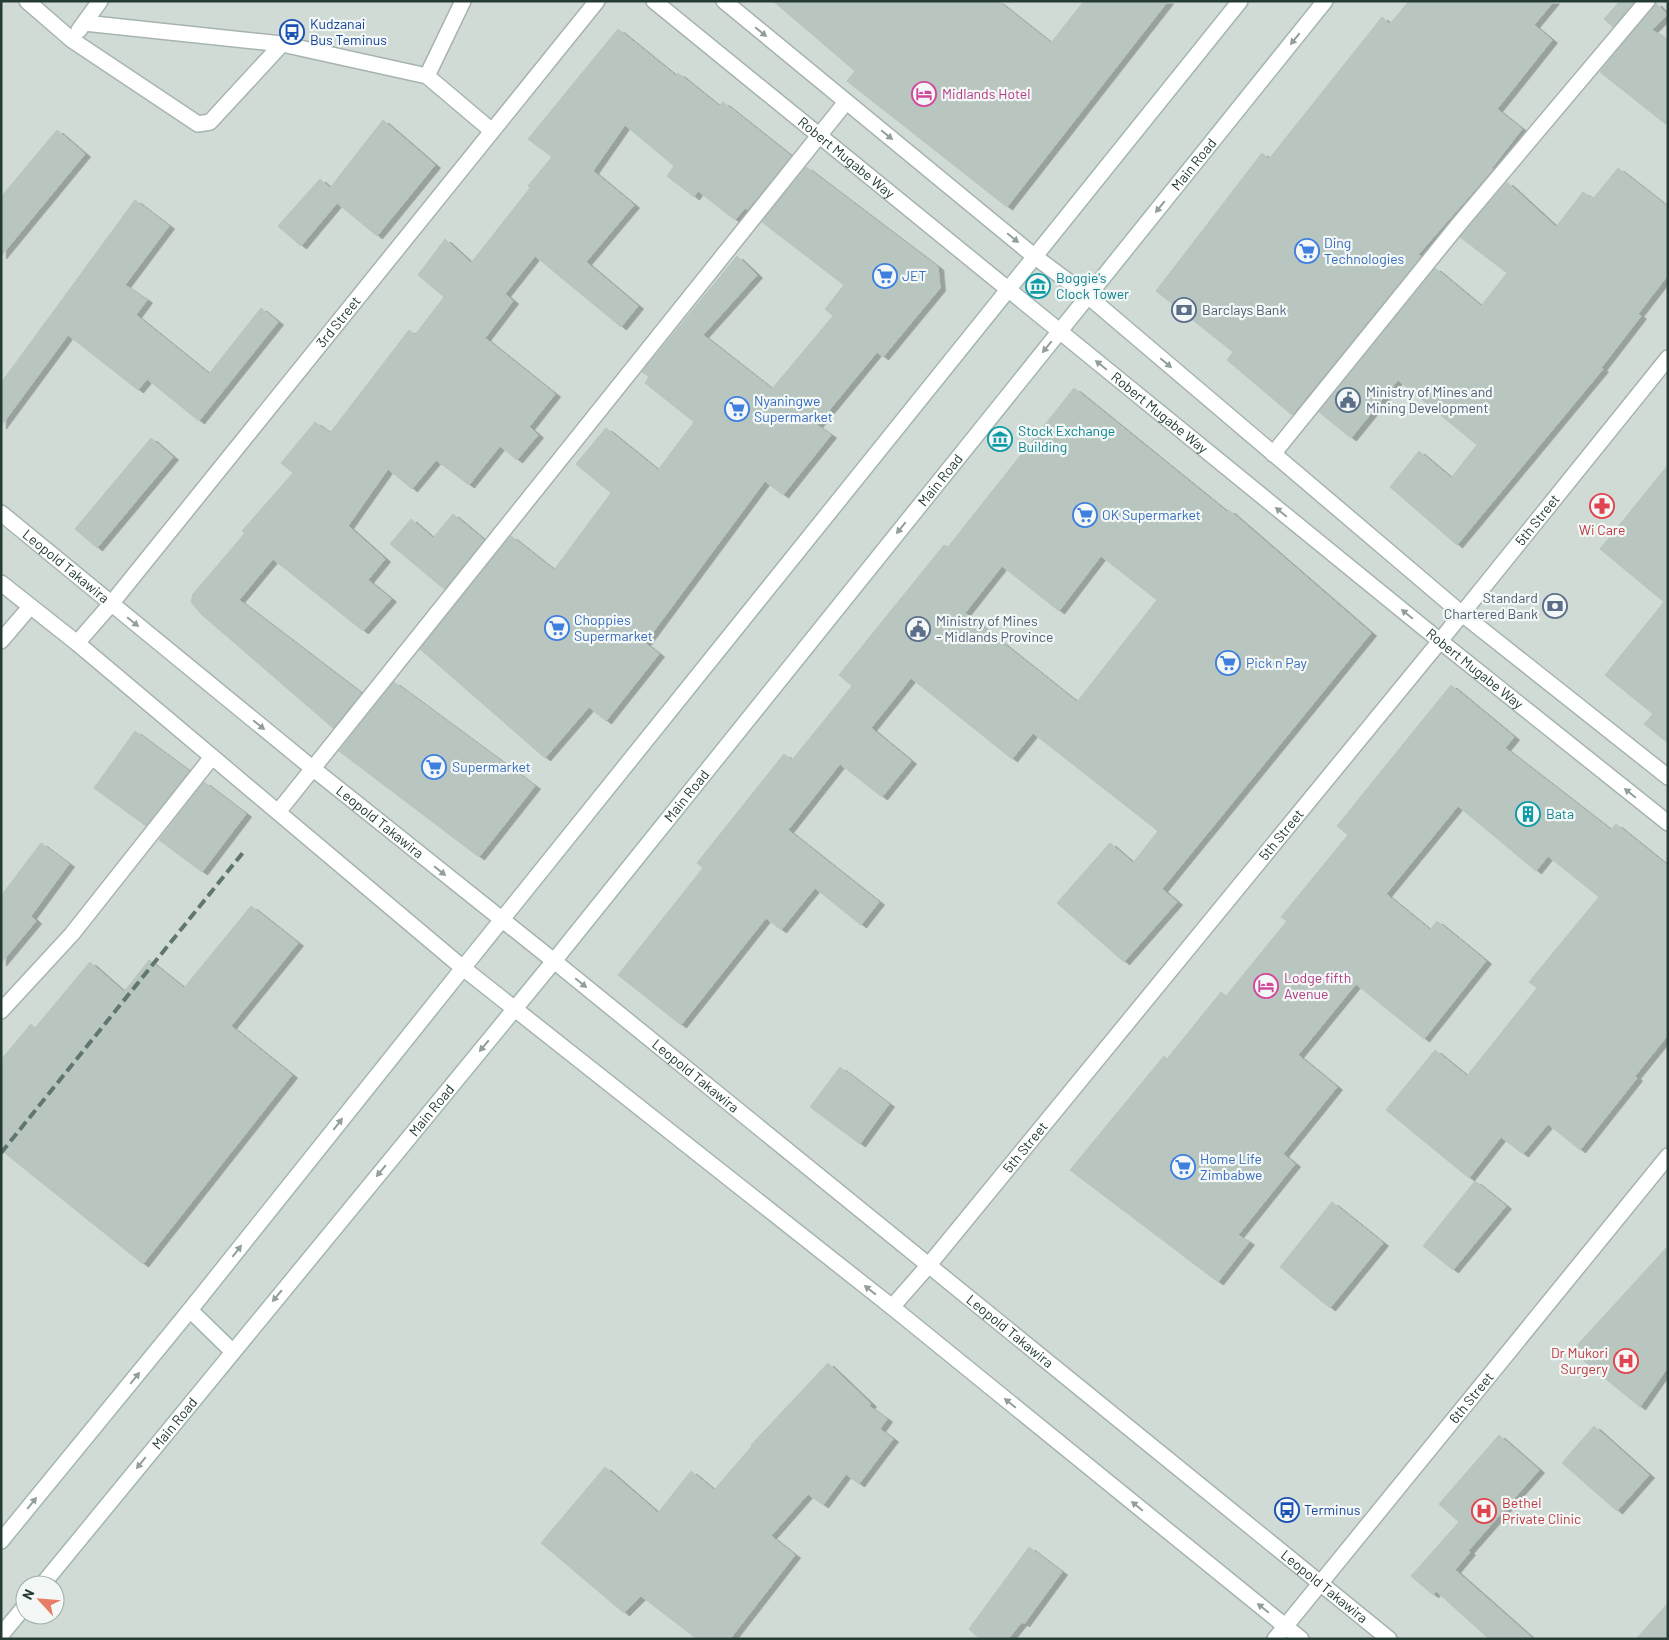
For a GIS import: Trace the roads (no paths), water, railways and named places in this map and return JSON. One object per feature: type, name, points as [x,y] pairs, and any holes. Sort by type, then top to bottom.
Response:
[{"type":"street","points":[[26,1],[72,40],[198,124],[210,122],[282,44]]},
{"type":"street","points":[[72,40],[100,1]]},
{"type":"street","points":[[427,76],[463,1]]},
{"type":"street","name":"3rd Street","points":[[77,642],[111,604],[597,1]]},
{"type":"street","name":"Robert Mugabe Way","points":[[654,1],[1440,641],[1668,823]]},
{"type":"street","points":[[724,1],[1034,256],[1089,297],[1461,613],[1668,777]]},
{"type":"street","points":[[1,1541],[190,1310],[1240,1]]},
{"type":"street","name":"Main Road","points":[[50,1575],[232,1351],[554,961],[1325,1]]},
{"type":"street","points":[[1273,454],[1459,224],[1647,1]]},
{"type":"street","points":[[84,23],[282,44],[427,76],[492,131]]},
{"type":"street","points":[[278,812],[311,767],[846,102]]},
{"type":"street","name":"5th Street","points":[[892,1307],[928,1266],[1440,641],[1668,358]]},
{"type":"street","name":"Leopold Takawira","points":[[1,513],[311,767],[554,961],[1389,1639]]},
{"type":"street","points":[[1,584],[77,642],[463,968],[892,1307],[1300,1639]]},
{"type":"street","points":[[1,641],[30,607]]},
{"type":"street","points":[[1,1011],[72,934],[212,757]]},
{"type":"street","name":"6th Street","points":[[1275,1639],[1321,1585],[1668,1156]]},
{"type":"street","points":[[190,1310],[232,1351]]},
{"type":"street","points":[[5,1634],[15,1620]]},
{"type":"railway","points":[[1,1153],[245,850]]},
{"type":"place","name":"Kudzanai Bus Teminus","points":[[292,32]]},
{"type":"place","name":"Midlands Hotel","points":[[924,94]]},
{"type":"place","name":"Ding Technologies","points":[[1307,251]]},
{"type":"place","name":"JET","points":[[885,276]]},
{"type":"place","name":"Boggie's Clock Tower","points":[[1038,286]]},
{"type":"place","name":"Barclays Bank","points":[[1184,310]]},
{"type":"place","name":"Ministry of Mines and Mining Development","points":[[1348,400]]},
{"type":"place","name":"Nyaningwe Supermarket","points":[[737,409]]},
{"type":"place","name":"Stock Exchange Building","points":[[1000,439]]},
{"type":"place","name":"Wi Care","points":[[1602,506]]},
{"type":"place","name":"OK Supermarket","points":[[1085,515]]},
{"type":"place","name":"Standard Chartered Bank","points":[[1555,606]]},
{"type":"place","name":"Choppies Supermarket","points":[[557,628]]},
{"type":"place","name":"Ministry of Mines - Midlands Province","points":[[918,629]]},
{"type":"place","name":"Pick n Pay","points":[[1228,663]]},
{"type":"place","name":"Supermarket","points":[[434,767]]},
{"type":"place","name":"Bata","points":[[1528,814]]},
{"type":"place","name":"Lodge fifth Avenue","points":[[1266,986]]},
{"type":"place","name":"Home Life Zimbabwe","points":[[1183,1167]]},
{"type":"place","name":"Dr Mukori Surgery","points":[[1626,1361]]},
{"type":"place","name":"Terminus","points":[[1287,1510]]},
{"type":"place","name":"Bethel Private Clinic","points":[[1484,1511]]}]
